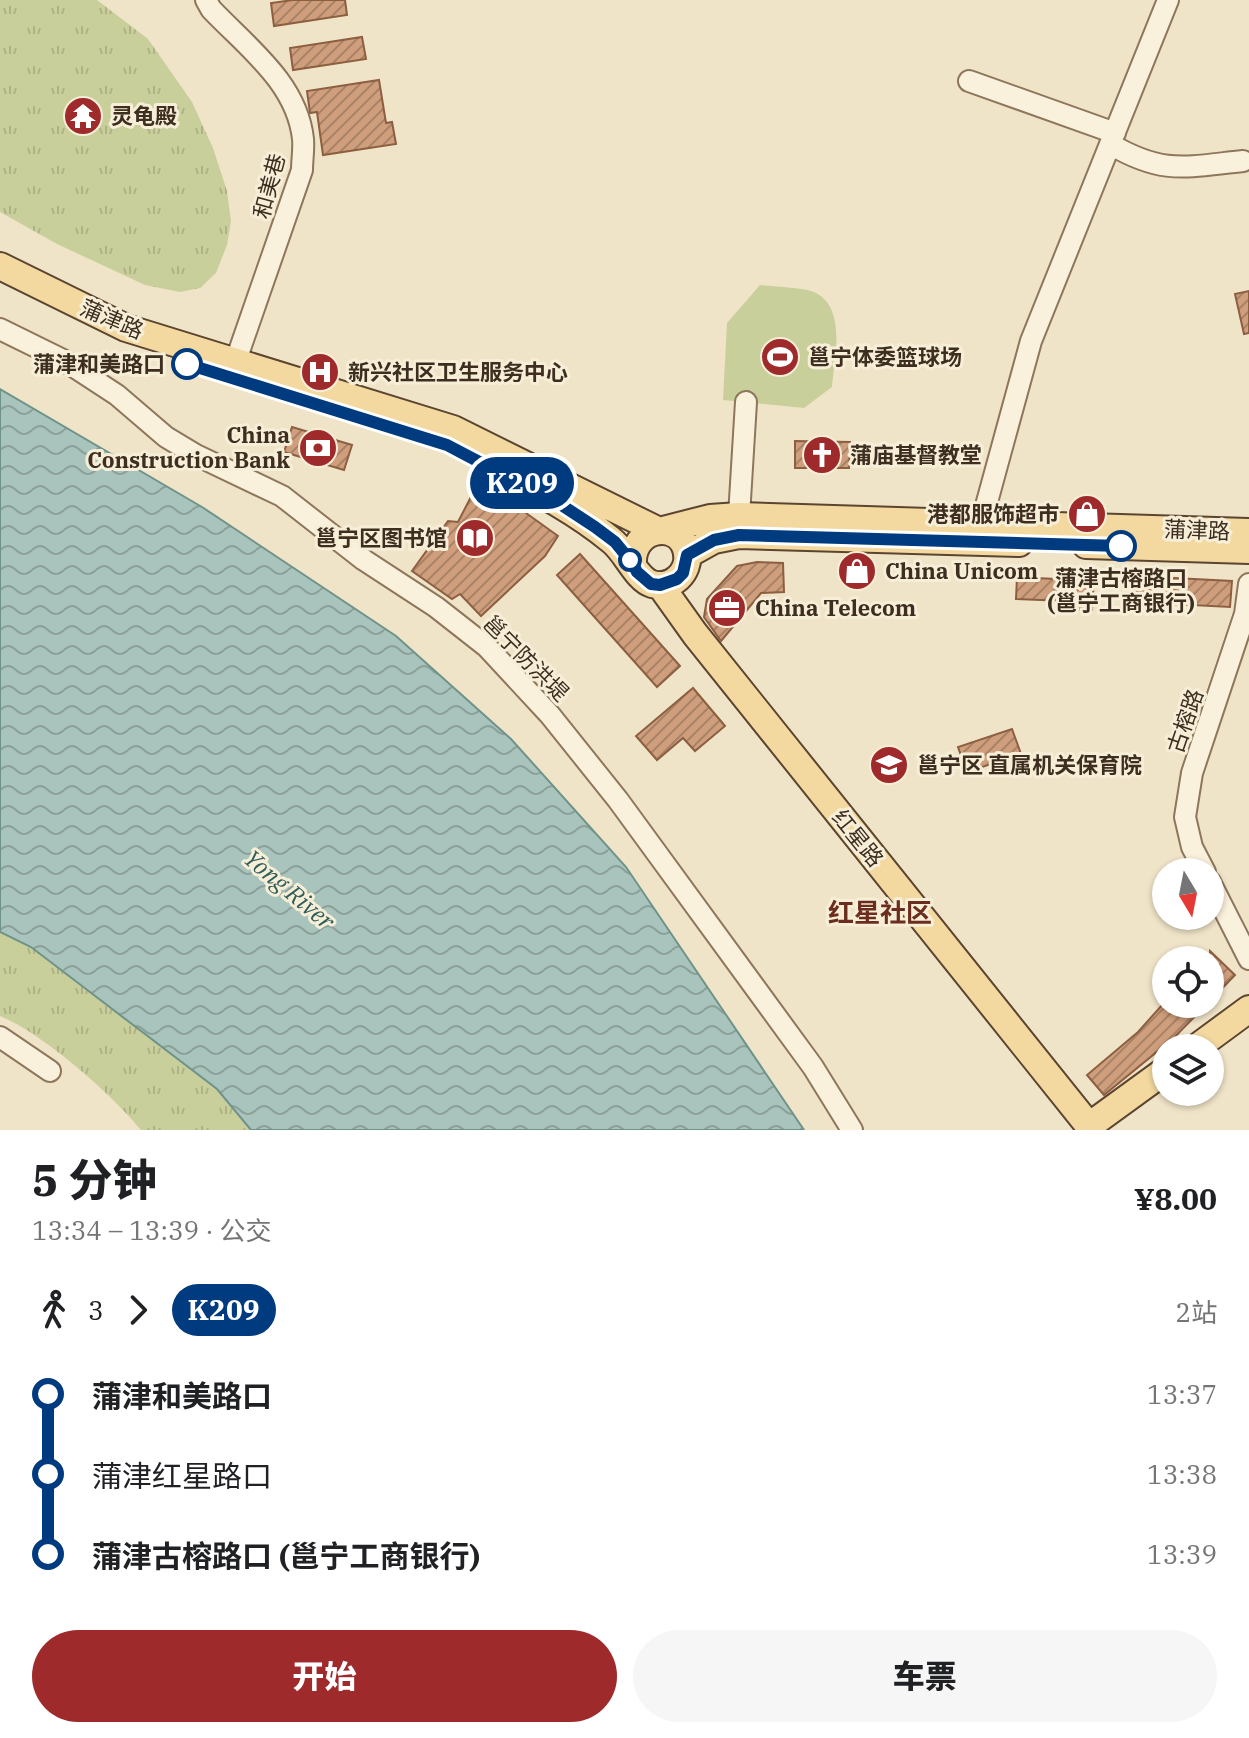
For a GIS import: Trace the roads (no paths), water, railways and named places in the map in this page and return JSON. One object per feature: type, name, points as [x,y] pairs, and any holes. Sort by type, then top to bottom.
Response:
[{"type":"main road","name":"蒲津路","points":[[0,266],[126,328],[453,429],[659,531],[710,518],[739,516],[981,524],[1247,544]]},
{"type":"main road","points":[[0,285],[120,344],[447,445],[563,506],[615,542],[643,579],[660,585],[677,579],[683,573],[687,555],[685,547],[675,535],[659,531],[645,535],[639,541],[633,564]]},
{"type":"main road","points":[[687,555],[714,540],[739,535],[1247,544]]},
{"type":"main road","name":"红星路","points":[[660,585],[715,659],[1089,1126],[1152,1080]]},
{"type":"main road","points":[[1215,1034],[1249,1009]]},
{"type":"street","name":"和美巷","points":[[206,0],[211,9],[273,71],[292,103],[303,138],[302,170],[235,363]]},
{"type":"street","points":[[981,524],[1031,341],[1168,0]]},
{"type":"street","points":[[969,81],[1112,138],[1136,159],[1172,168],[1243,161]]},
{"type":"street","name":"邕宁防洪堤","points":[[0,329],[65,361],[117,395],[166,437],[196,455],[282,496],[364,560],[436,607],[487,647],[550,715],[618,800],[813,1067],[852,1130]]},
{"type":"street","points":[[739,516],[746,402]]},
{"type":"street","name":"古榕路","points":[[1198,858],[1185,817],[1189,788],[1245,614],[1249,583],[1247,544]]},
{"type":"street","points":[[1224,910],[1249,959]]},
{"type":"street","points":[[0,1037],[50,1071]]},
{"type":"water","name":"Yong River","points":[[0,389],[202,507],[396,636],[511,739],[626,867],[804,1130],[251,1130],[217,1089],[31,947],[0,932]]},
{"type":"place","name":"灵龟殿","points":[[83,116]]},
{"type":"place","name":"邕宁体委篮球场","points":[[780,357]]},
{"type":"place","name":"蒲津和美路口","points":[[187,364]]},
{"type":"place","name":"新兴社区卫生服务中心","points":[[320,372]]},
{"type":"place","name":"China Construction Bank","points":[[318,448]]},
{"type":"place","name":"蒲庙基督教堂","points":[[822,455]]},
{"type":"place","name":"港都服饰超市","points":[[1087,514]]},
{"type":"place","name":"邕宁区图书馆","points":[[475,538]]},
{"type":"place","name":"蒲津古榕路口 (邕宁工商银行)","points":[[1121,546]]},
{"type":"place","name":"China Unicom","points":[[857,571]]},
{"type":"place","name":"China Telecom","points":[[727,608]]},
{"type":"place","name":"邕宁区 直属机关保育院","points":[[889,765]]},
{"type":"district","name":"红星社区","points":[[880,913]]}]
